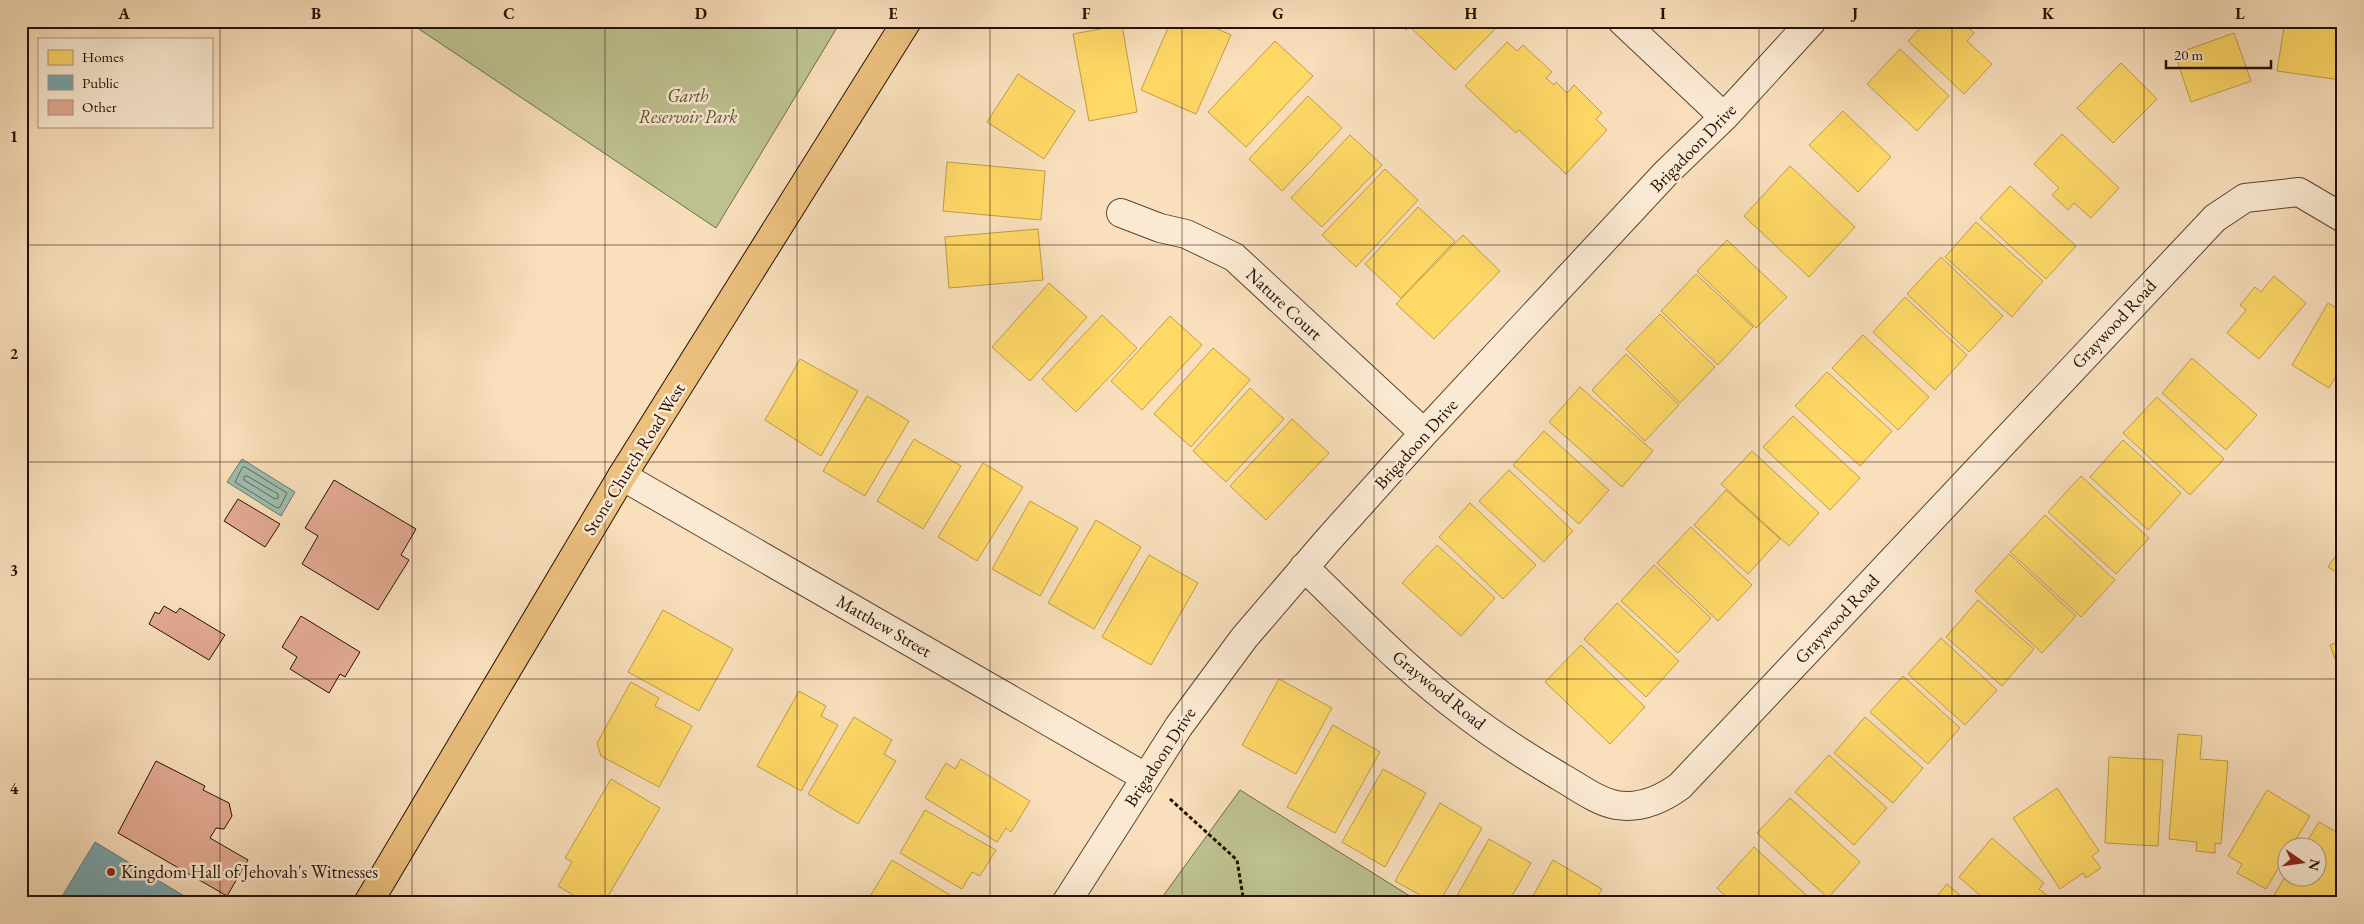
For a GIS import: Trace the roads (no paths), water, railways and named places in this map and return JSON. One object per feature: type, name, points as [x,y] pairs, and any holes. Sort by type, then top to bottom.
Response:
[{"type":"main road","name":"Stone Church Road West","points":[[368,903],[622,476],[908,21]]},
{"type":"street","points":[[1622,21],[1724,117]]},
{"type":"street","name":"Brigadoon Drive","points":[[1066,903],[1179,726],[1244,638],[1304,567],[1424,434],[1666,173],[1724,117],[1812,21]]},
{"type":"street","name":"Graywood Road","points":[[1304,567],[1398,658],[1463,713],[1519,751],[1600,800],[1616,805],[1636,806],[1651,802],[1665,796],[1680,786],[2215,218],[2245,198],[2299,192],[2343,218]]},
{"type":"street","name":"Nature Court","points":[[1121,213],[1160,228],[1186,234],[1234,257],[1424,434]]},
{"type":"street","name":"Matthew Street","points":[[622,476],[1145,777]]},
{"type":"water","points":[[242,459],[295,492],[281,516],[227,482]]},
{"type":"place","name":"Kingdom Hall of Jehovah's Witnesses","points":[[111,872]]},
{"type":"park label","name":"Garth Reservoir Park","points":[[688,106]]}]
